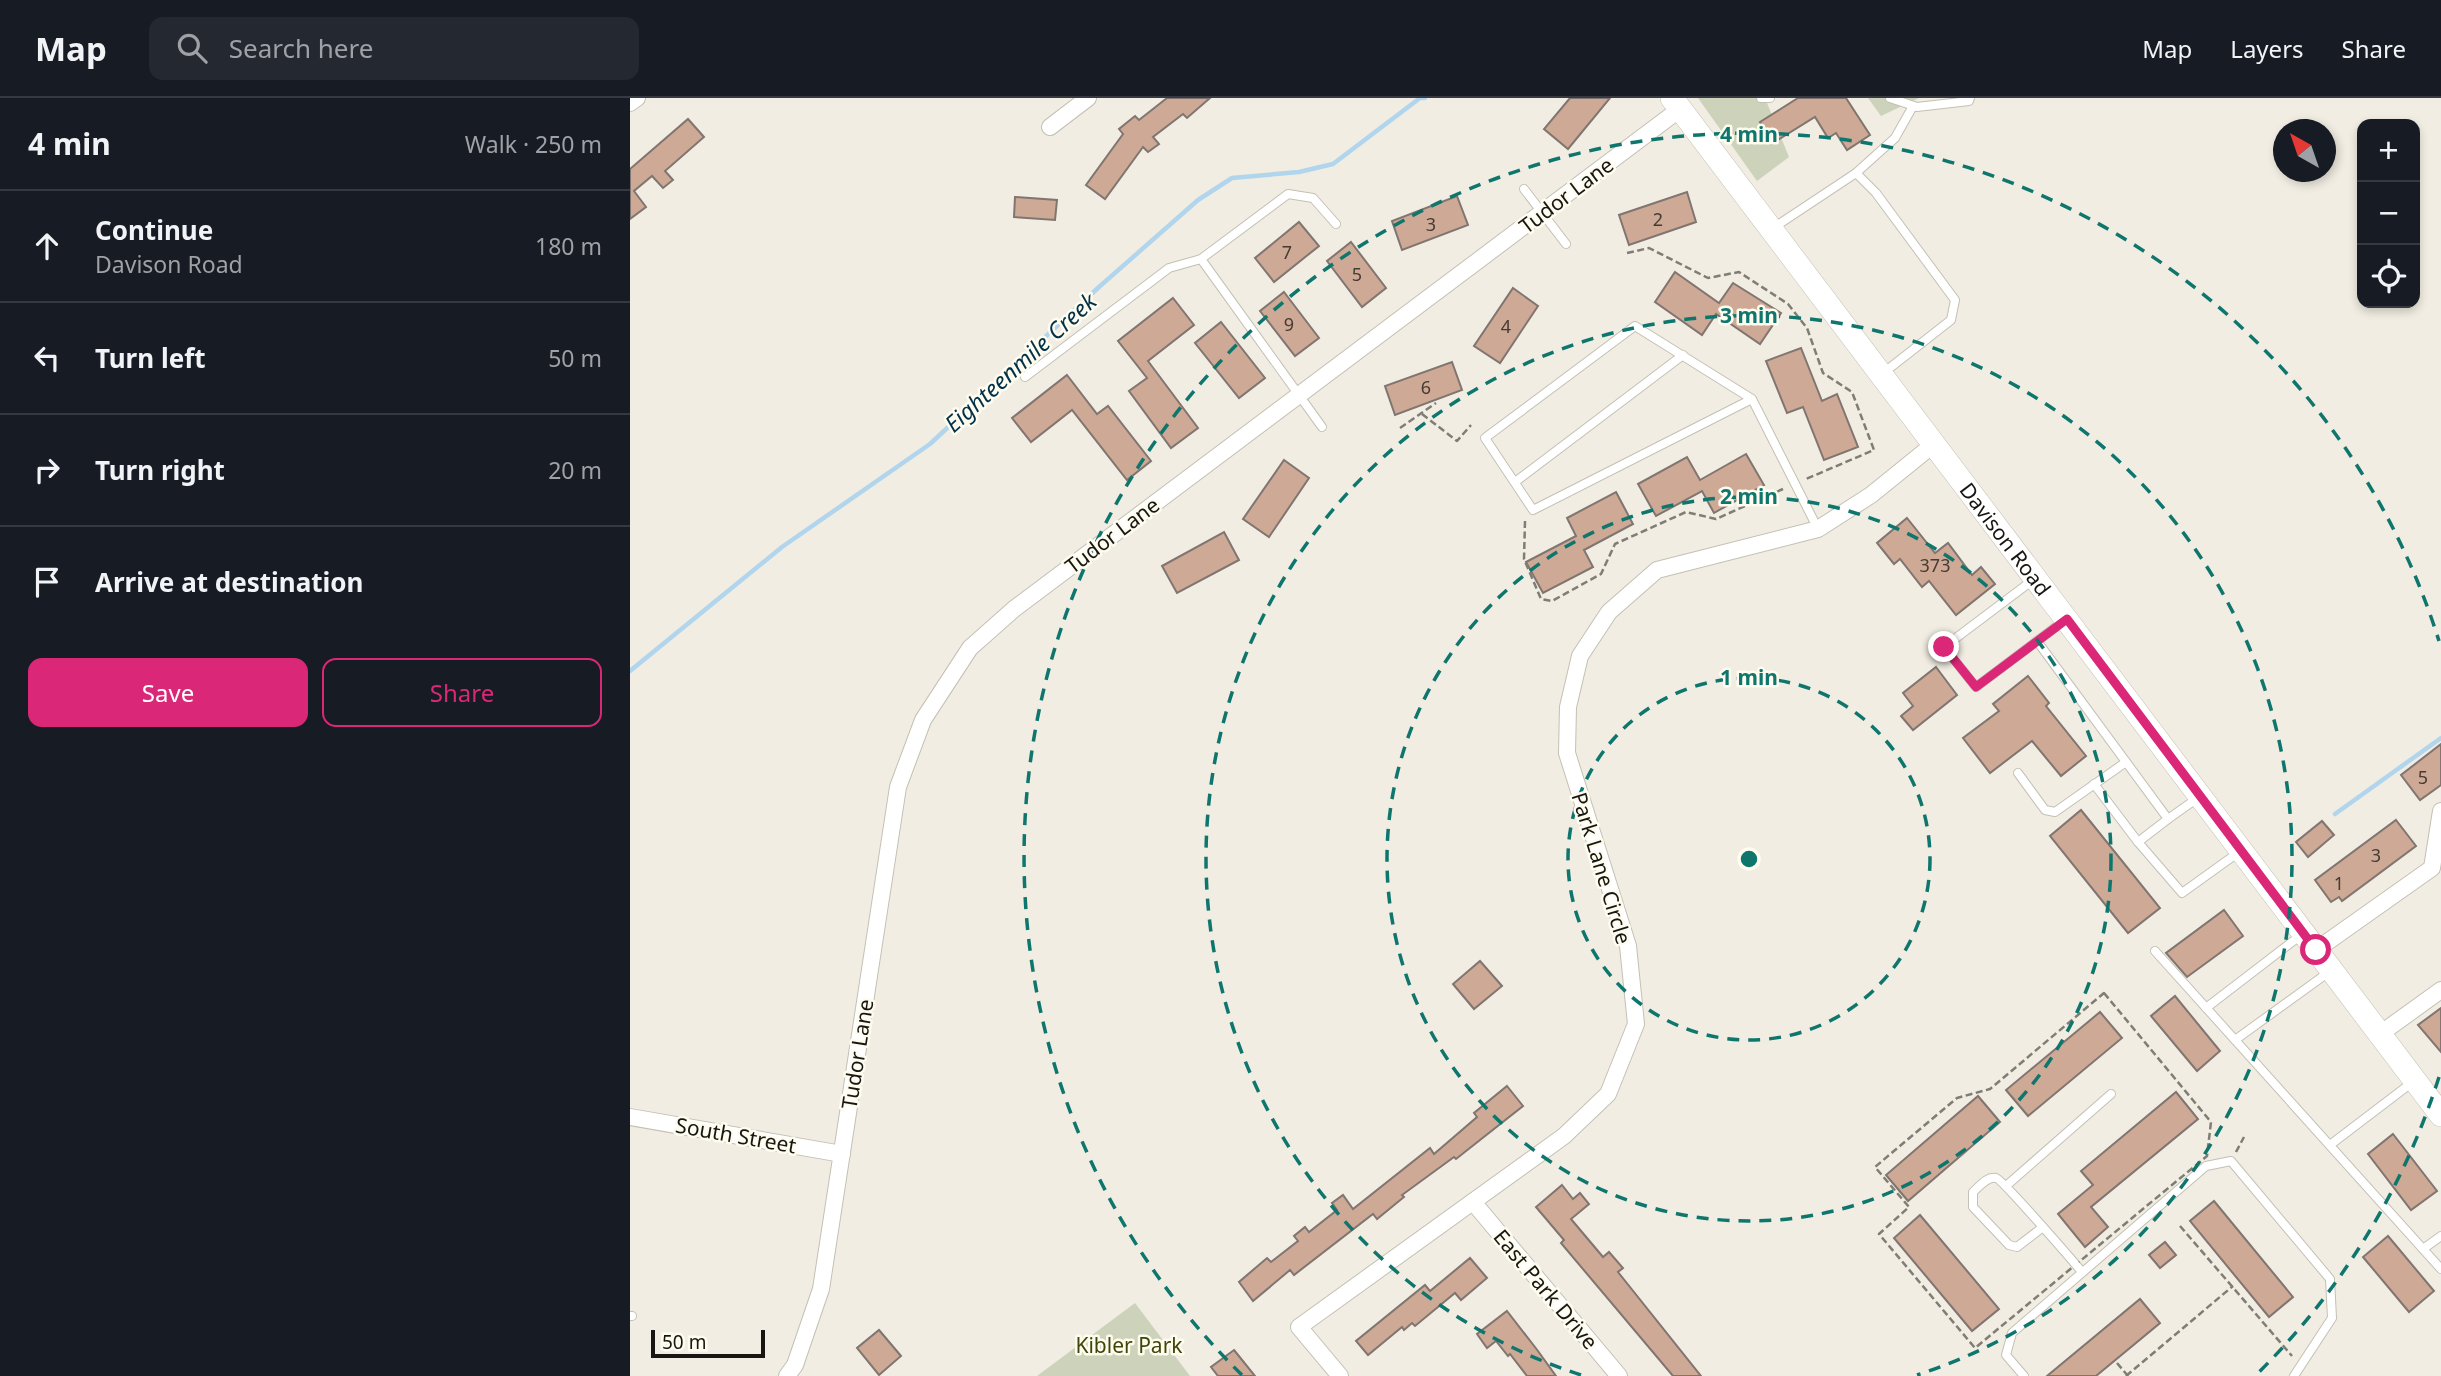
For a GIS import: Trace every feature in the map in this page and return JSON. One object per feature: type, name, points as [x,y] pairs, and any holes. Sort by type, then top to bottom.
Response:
[{"type":"street","points":[[630,103],[636,98]]},
{"type":"street","points":[[1050,127],[1088,98]]},
{"type":"street","name":"Tudor Lane","points":[[787,1376],[794,1366],[821,1289],[898,787],[923,720],[970,648],[1014,609],[1542,213],[1676,104]]},
{"type":"street","name":"Davison Road","points":[[1676,104],[2380,1034],[2430,1096]]},
{"type":"street","name":"Park Lane Circle","points":[[1340,1376],[1299,1327],[1564,1136],[1608,1094],[1636,1024],[1628,946],[1567,753],[1568,707],[1580,656],[1609,612],[1657,570],[1818,529],[1871,495],[1934,444]]},
{"type":"street","points":[[2310,941],[2432,867],[2441,811]]},
{"type":"street","points":[[2380,1034],[2441,990]]},
{"type":"street","name":"South Street","points":[[630,1117],[842,1154]]},
{"type":"street","name":"East Park Drive","points":[[1473,1202],[1619,1376]]},
{"type":"lane","points":[[1761,98],[1770,98]]},
{"type":"lane","points":[[1890,98],[1913,106],[1969,102],[1970,98]]},
{"type":"lane","points":[[1771,229],[1856,173],[1895,138],[1913,106]]},
{"type":"lane","points":[[1856,173],[1876,193],[1955,300],[1951,320],[1881,374]]},
{"type":"lane","points":[[1524,189],[1566,244]]},
{"type":"lane","points":[[1025,377],[1169,268],[1201,259],[1288,194],[1313,198],[1336,224]]},
{"type":"lane","points":[[1201,259],[1322,428]]},
{"type":"lane","points":[[1752,399],[1533,510],[1485,438],[1636,326],[1752,399],[1818,529]]},
{"type":"lane","points":[[1515,482],[1683,355]]},
{"type":"lane","points":[[2036,578],[1944,647],[1976,687],[2067,619]]},
{"type":"lane","points":[[2037,641],[2168,820]]},
{"type":"lane","points":[[2018,774],[2045,810],[2054,812],[2126,762]]},
{"type":"lane","points":[[2094,785],[2182,893],[2242,851]]},
{"type":"lane","points":[[2138,842],[2200,796]]},
{"type":"lane","points":[[2206,1008],[2310,941]]},
{"type":"lane","points":[[2155,951],[2441,1269]]},
{"type":"lane","points":[[2235,1040],[2332,970]]},
{"type":"lane","points":[[2006,1186],[2111,1094]]},
{"type":"lane","points":[[2330,1145],[2430,1096]]},
{"type":"lane","points":[[2024,1376],[2006,1355],[2012,1333],[2206,1166],[2231,1161],[2330,1279],[2332,1318],[2294,1376]]},
{"type":"lane","points":[[2043,1227],[2017,1247],[2009,1245],[1973,1207],[1973,1192],[1988,1179],[1999,1179],[2043,1227],[2082,1272]]},
{"type":"lane","points":[[2423,1248],[2441,1237]]},
{"type":"path","points":[[1525,521],[1524,559],[1541,599],[1552,601],[1601,574],[1615,544],[1686,512],[1716,519],[1874,450],[1852,392],[1823,373],[1807,328],[1788,303],[1739,272],[1708,278],[1649,248],[1627,253]]},
{"type":"path","points":[[1400,428],[1436,404]]},
{"type":"path","points":[[1422,414],[1457,441],[1471,425]]},
{"type":"path","points":[[2231,1161],[2244,1137]]},
{"type":"path","points":[[2180,1226],[2300,1365]]},
{"type":"path","points":[[2117,1363],[2127,1376],[2233,1286]]},
{"type":"green space","points":[[1698,98],[1765,98],[1789,157],[1757,181]]},
{"type":"green space","points":[[1868,98],[1919,98],[1881,116]]},
{"type":"green space","name":"Kibler Park","points":[[1135,1303],[1190,1376],[1037,1376]]},
{"type":"building","points":[[1167,98],[1210,98],[1187,118],[1183,114],[1153,137],[1159,144],[1148,152],[1143,147],[1105,199],[1086,185],[1123,134],[1119,129],[1135,116],[1139,120]]},
{"type":"building","points":[[1570,98],[1610,98],[1568,149],[1544,129]]},
{"type":"building","points":[[1798,98],[1846,98],[1870,135],[1847,150],[1836,133],[1828,138],[1815,117],[1773,143],[1760,122]]},
{"type":"building","points":[[688,119],[704,137],[665,171],[673,180],[663,188],[652,176],[634,191],[646,207],[630,219],[630,169]]},
{"type":"building","points":[[1687,192],[1696,222],[1629,245],[1619,215]]},
{"type":"building","points":[[1457,196],[1468,225],[1402,250],[1392,221]]},
{"type":"building","points":[[1015,197],[1057,200],[1055,220],[1014,217]]},
{"type":"building","points":[[1299,222],[1319,246],[1274,282],[1255,258]]},
{"type":"building","points":[[1351,242],[1386,288],[1362,307],[1327,261]]},
{"type":"building","points":[[1675,272],[1719,303],[1733,283],[1781,313],[1760,344],[1716,314],[1702,335],[1655,302]]},
{"type":"building","points":[[1513,288],[1538,306],[1500,363],[1474,346]]},
{"type":"building","points":[[1284,292],[1319,338],[1295,356],[1260,311]]},
{"type":"building","points":[[1173,298],[1194,325],[1148,361],[1198,428],[1171,448],[1129,391],[1147,378],[1118,341]]},
{"type":"building","points":[[1221,322],[1265,378],[1239,398],[1195,343]]},
{"type":"building","points":[[1801,348],[1822,401],[1837,394],[1858,447],[1824,460],[1803,407],[1787,413],[1766,361]]},
{"type":"building","points":[[1452,362],[1462,390],[1395,415],[1385,386]]},
{"type":"building","points":[[1067,375],[1097,414],[1108,406],[1151,461],[1127,480],[1072,410],[1031,442],[1012,418]]},
{"type":"building","points":[[1746,454],[1764,485],[1714,513],[1702,491],[1656,516],[1638,484],[1687,457],[1700,480]]},
{"type":"building","points":[[1284,460],[1309,478],[1269,537],[1243,519]]},
{"type":"building","points":[[1616,492],[1633,524],[1584,550],[1593,567],[1543,593],[1526,562],[1576,536],[1567,518]]},
{"type":"building","points":[[1907,518],[1935,553],[1948,543],[1972,575],[1981,567],[1995,584],[1956,615],[1929,581],[1922,587],[1900,559],[1894,564],[1877,543]]},
{"type":"building","points":[[1224,532],[1239,560],[1177,593],[1162,566]]},
{"type":"building","points":[[1936,667],[1957,695],[1913,730],[1901,716],[1913,706],[1903,693]]},
{"type":"building","points":[[2028,676],[2049,703],[2046,706],[2086,756],[2061,776],[2032,741],[1990,773],[1963,738],[1999,711],[1993,704]]},
{"type":"building","points":[[2441,744],[2441,785],[2420,800],[2401,775]]},
{"type":"building","points":[[2081,810],[2160,908],[2128,933],[2050,836]]},
{"type":"building","points":[[2396,820],[2416,846],[2342,901],[2339,897],[2331,902],[2315,880]]},
{"type":"building","points":[[2322,821],[2334,835],[2308,857],[2296,842]]},
{"type":"building","points":[[2224,910],[2243,936],[2187,977],[2166,953]]},
{"type":"building","points":[[1480,961],[1502,986],[1474,1009],[1453,984]]},
{"type":"building","points":[[2175,996],[2220,1051],[2197,1071],[2151,1016]]},
{"type":"building","points":[[2441,1008],[2441,1052],[2418,1025]]},
{"type":"building","points":[[2100,1012],[2122,1038],[2028,1116],[2006,1090]]},
{"type":"building","points":[[1507,1086],[1523,1106],[1456,1159],[1454,1157],[1402,1195],[1404,1197],[1377,1219],[1373,1214],[1294,1275],[1290,1270],[1253,1301],[1239,1282],[1267,1258],[1271,1262],[1298,1241],[1294,1236],[1305,1227],[1309,1232],[1337,1210],[1332,1203],[1343,1195],[1353,1209],[1430,1148],[1434,1154],[1477,1117],[1474,1113]]},
{"type":"building","points":[[2176,1092],[2198,1119],[2091,1207],[2108,1227],[2085,1247],[2058,1214],[2093,1185],[2081,1171]]},
{"type":"building","points":[[1978,1096],[2000,1122],[1908,1201],[1886,1175]]},
{"type":"building","points":[[2393,1134],[2437,1191],[2411,1210],[2368,1154]]},
{"type":"building","points":[[1562,1185],[1573,1199],[1580,1193],[1589,1204],[1571,1219],[1603,1257],[1609,1252],[1623,1268],[1618,1272],[1701,1376],[1673,1376],[1561,1243],[1564,1240],[1536,1207]]},
{"type":"building","points":[[2214,1201],[2293,1297],[2269,1317],[2190,1221]]},
{"type":"building","points":[[1920,1215],[1999,1309],[1972,1331],[1894,1238]]},
{"type":"building","points":[[2388,1236],[2434,1291],[2409,1312],[2363,1257]]},
{"type":"building","points":[[2165,1242],[2176,1255],[2160,1268],[2149,1255]]},
{"type":"building","points":[[1470,1258],[1487,1278],[1461,1300],[1455,1293],[1415,1326],[1412,1323],[1404,1330],[1402,1327],[1368,1355],[1356,1341],[1425,1285],[1430,1291]]},
{"type":"building","points":[[2140,1299],[2160,1323],[2096,1376],[2047,1376]]},
{"type":"building","points":[[1507,1311],[1556,1376],[1527,1376],[1496,1341],[1487,1348],[1477,1334]]},
{"type":"building","points":[[879,1330],[901,1356],[879,1375],[857,1348]]},
{"type":"building","points":[[1234,1350],[1255,1376],[1218,1376],[1211,1367]]},
{"type":"waterway","name":"Eighteenmile Creek","points":[[630,671],[782,547],[930,444],[1099,287],[1198,200],[1232,178],[1299,172],[1333,164],[1420,98],[1425,98]]},
{"type":"waterway","points":[[2335,814],[2441,738]]},
{"type":"route","points":[[1944,647],[1976,687],[2067,619],[2316,950]]}]
